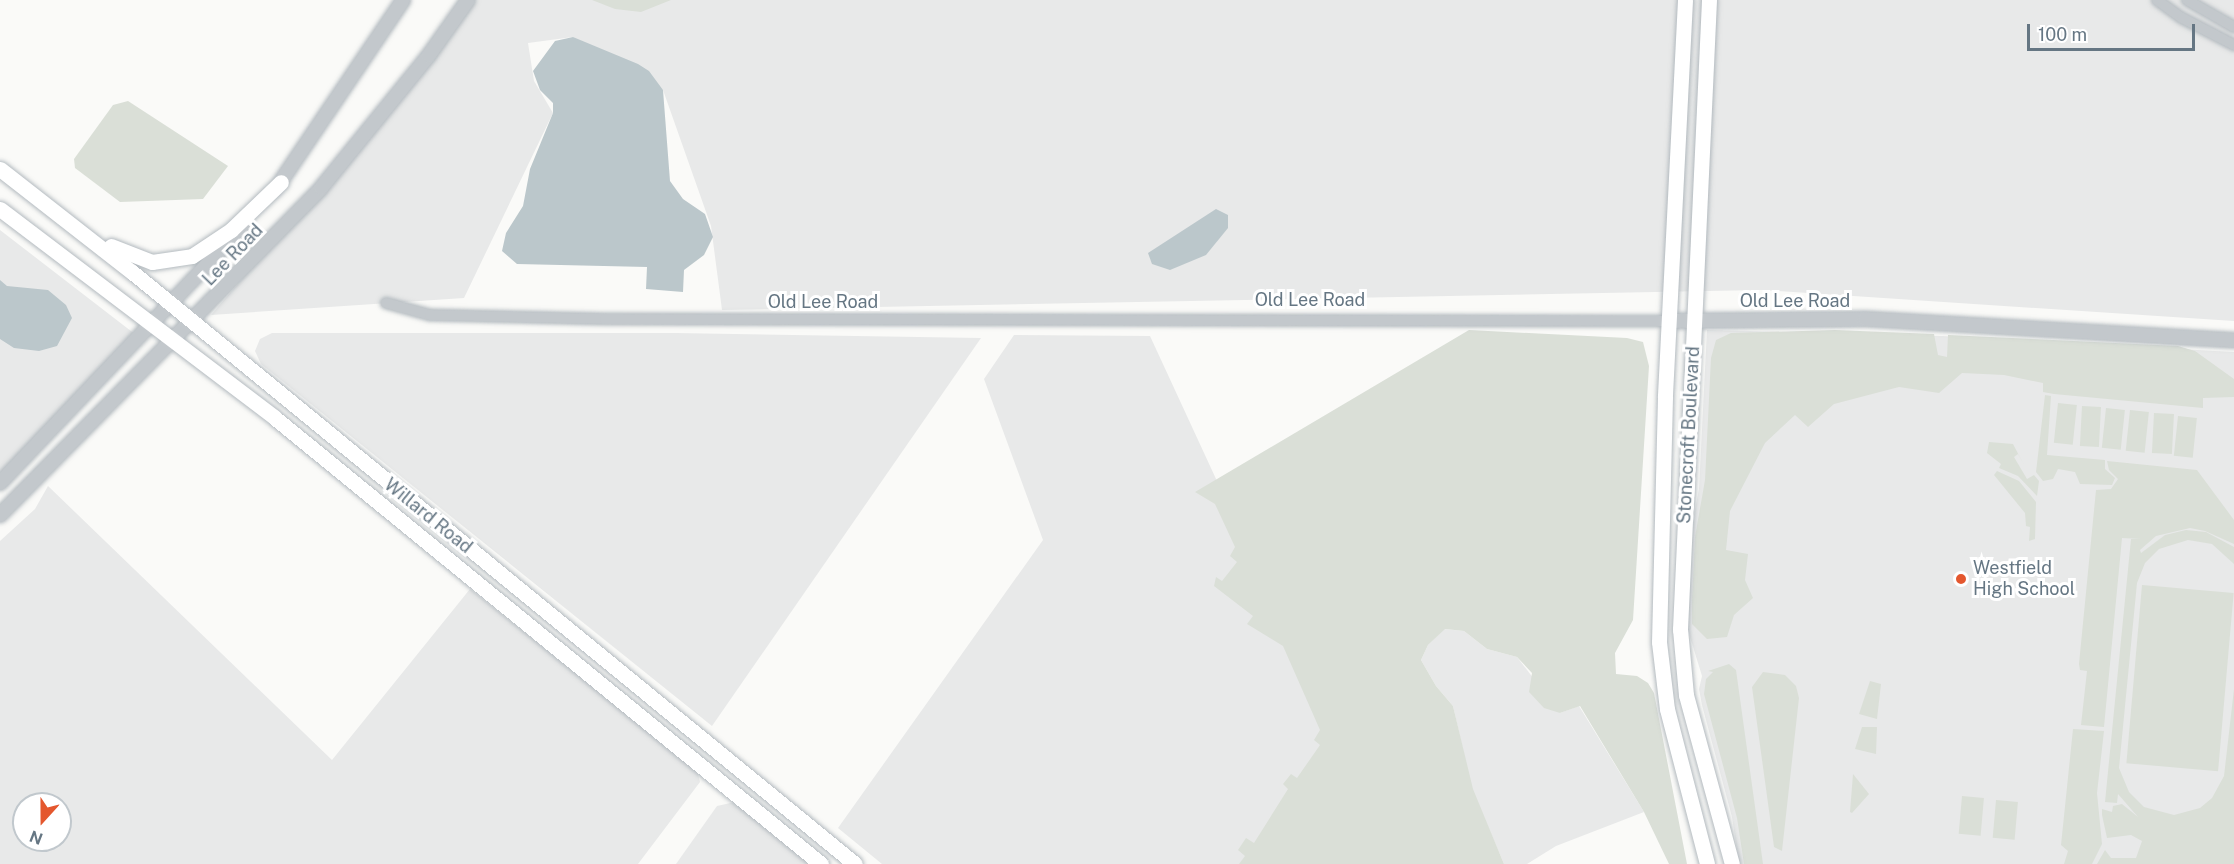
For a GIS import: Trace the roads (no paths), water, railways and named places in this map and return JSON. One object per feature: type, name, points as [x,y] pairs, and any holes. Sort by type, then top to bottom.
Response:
[{"type":"main road","name":"Stonecroft Boulevard","points":[[1685,0],[1670,321],[1660,666],[1707,864]]},
{"type":"main road","name":"Stonecroft Boulevard","points":[[1710,0],[1701,106],[1696,320],[1688,412],[1681,662],[1695,733],[1732,864]]},
{"type":"main road","name":"Willard Road","points":[[0,169],[170,303],[855,864]]},
{"type":"main road","points":[[56,212],[133,257],[170,262],[192,256],[216,242],[281,182]]},
{"type":"main road","name":"Willard Road","points":[[0,209],[174,340],[463,570],[821,864]]},
{"type":"street","name":"Lee Road","points":[[0,483],[153,324],[281,182],[403,0]]},
{"type":"street","name":"Lee Road","points":[[0,515],[114,395],[193,322],[348,158],[468,0]]},
{"type":"street","points":[[2157,0],[2182,18],[2234,45]]},
{"type":"street","points":[[2187,0],[2234,27]]},
{"type":"street","name":"Old Lee Road","points":[[386,303],[430,315],[605,319],[1670,321],[1865,319],[2234,340]]},
{"type":"place","name":"Westfield High School","points":[[1961,579]]}]
